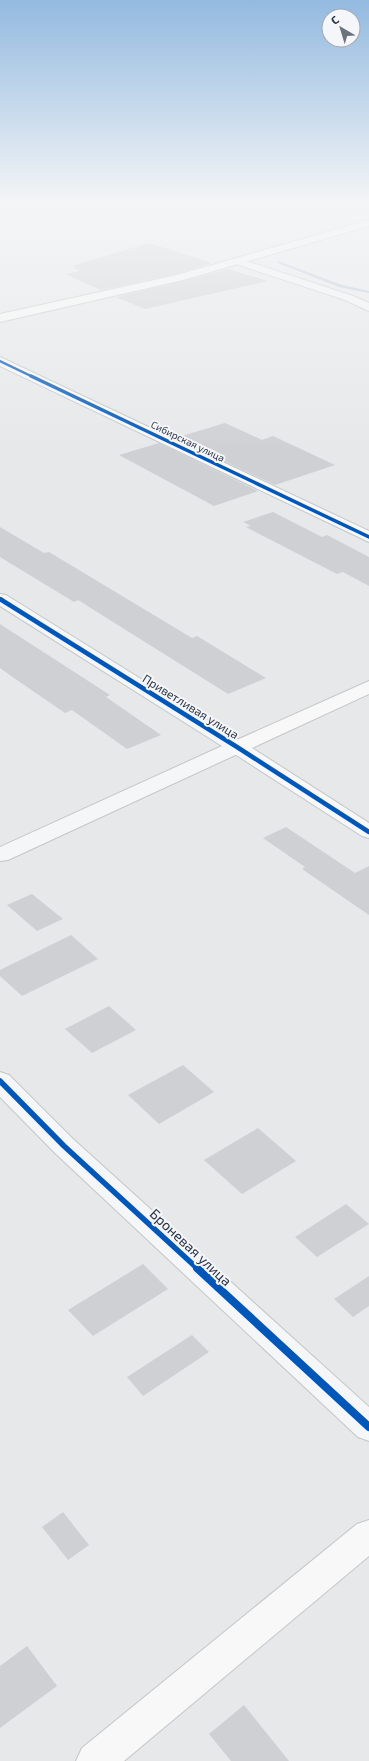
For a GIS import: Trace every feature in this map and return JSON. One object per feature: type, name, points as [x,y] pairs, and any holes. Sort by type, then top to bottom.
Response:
[{"type":"street","points":[[0,318],[142,286]]},
{"type":"street","points":[[313,286],[349,298],[369,307]]},
{"type":"street","name":"Сибирская улица","points":[[0,360],[369,537]]},
{"type":"street","name":"Приветливая улица","points":[[0,599],[237,747],[369,832]]},
{"type":"street","points":[[0,855],[369,687]]},
{"type":"street","name":"Броневая улица","points":[[0,1081],[64,1146],[369,1427]]},
{"type":"street","points":[[95,1761],[369,1535]]},
{"type":"building","points":[[92,286],[119,286],[101,290]]},
{"type":"building","points":[[161,286],[245,286],[145,309],[116,297]]},
{"type":"building","points":[[225,423],[262,440],[273,436],[335,465],[275,485],[175,438]]},
{"type":"building","points":[[159,443],[258,491],[214,506],[119,455]]},
{"type":"building","points":[[273,512],[322,537],[327,535],[369,557],[369,586],[343,572],[337,574],[246,527],[251,526],[243,522]]},
{"type":"building","points":[[0,527],[44,553],[49,552],[192,638],[197,636],[266,678],[228,694],[78,600],[74,602],[0,557]]},
{"type":"building","points":[[0,624],[110,695],[106,697],[161,735],[127,749],[72,710],[65,713],[14,678],[0,668]]},
{"type":"building","points":[[286,827],[355,873],[369,866],[369,915],[302,869],[305,867],[263,838]]},
{"type":"building","points":[[32,894],[63,919],[37,931],[7,905]]},
{"type":"building","points":[[71,935],[98,959],[22,996],[0,976],[0,970]]},
{"type":"building","points":[[109,1006],[136,1030],[92,1053],[65,1029]]},
{"type":"building","points":[[183,1065],[214,1092],[159,1124],[128,1095]]},
{"type":"building","points":[[258,1128],[296,1161],[242,1194],[204,1160]]},
{"type":"building","points":[[346,1204],[369,1224],[317,1257],[295,1237]]},
{"type":"building","points":[[143,1264],[168,1289],[93,1336],[68,1310]]},
{"type":"building","points":[[369,1276],[369,1306],[353,1317],[334,1299]]},
{"type":"building","points":[[192,1335],[209,1352],[143,1396],[127,1377]]},
{"type":"building","points":[[63,1512],[89,1545],[68,1560],[42,1527]]},
{"type":"building","points":[[27,1646],[57,1686],[0,1728],[0,1666]]},
{"type":"building","points":[[244,1705],[289,1761],[231,1761],[209,1734]]},
{"type":"waterway","points":[[342,286],[369,292]]},
{"type":"cycle path","points":[[0,361],[369,537]]},
{"type":"cycle path","points":[[0,599],[237,747],[369,832]]},
{"type":"cycle path","points":[[0,1081],[64,1146],[369,1427]]}]
